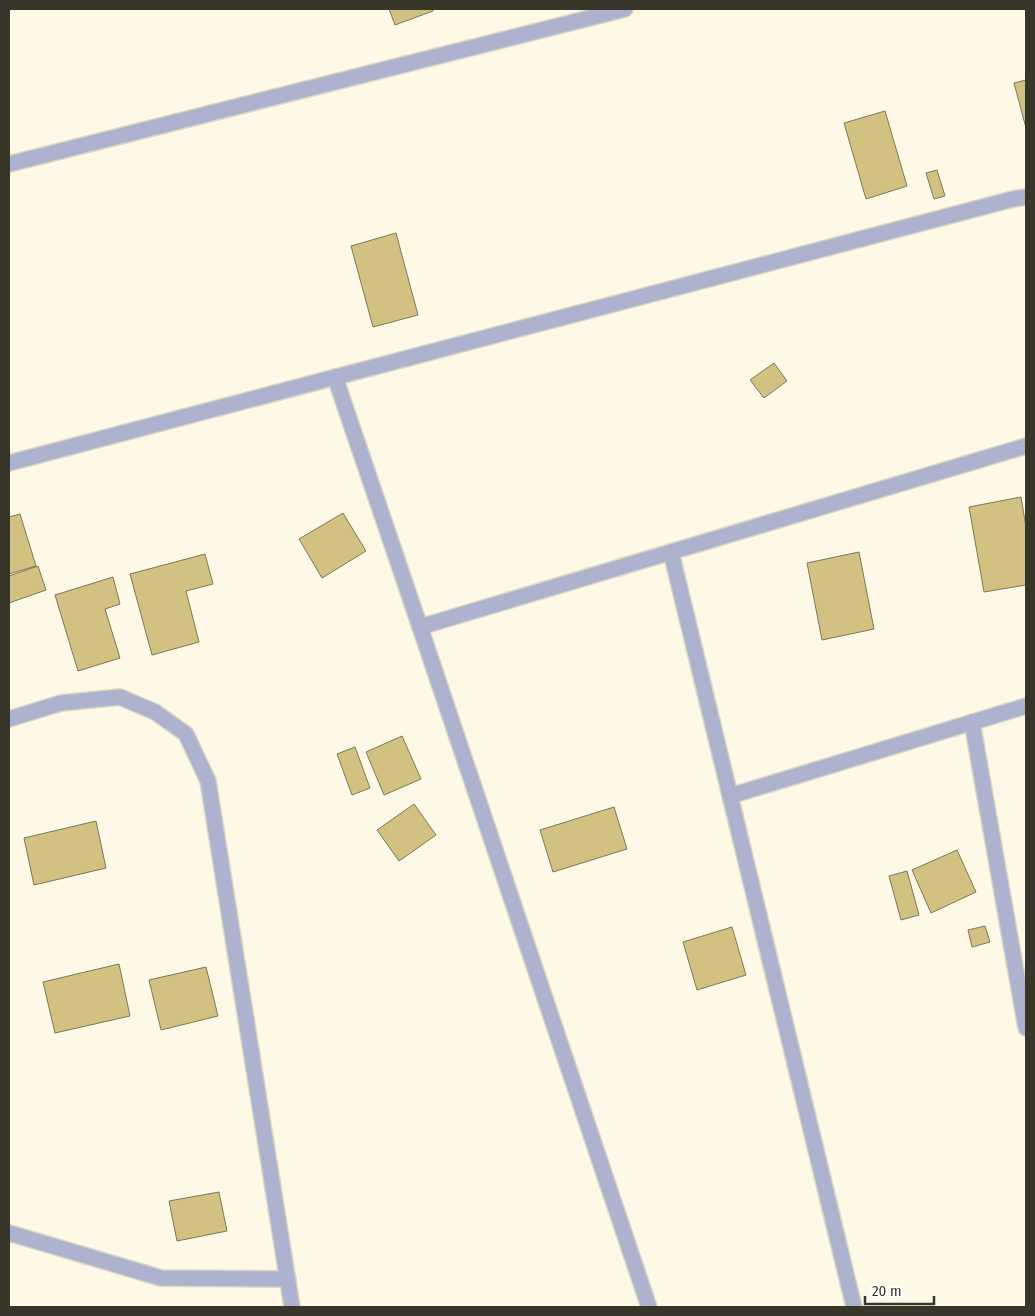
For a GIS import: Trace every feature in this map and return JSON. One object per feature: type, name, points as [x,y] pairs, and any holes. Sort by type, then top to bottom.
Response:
[{"type":"street","points":[[9,164],[625,9]]},
{"type":"street","points":[[9,463],[1026,196]]},
{"type":"street","points":[[335,377],[648,1307]]},
{"type":"street","points":[[420,627],[1026,446]]},
{"type":"street","points":[[671,552],[854,1307]]},
{"type":"street","points":[[9,719],[61,703],[120,697],[155,712],[186,734],[208,781],[292,1307]]},
{"type":"street","points":[[730,796],[1026,706]]},
{"type":"street","points":[[972,722],[1026,1028]]},
{"type":"street","points":[[9,1234],[161,1278],[288,1279]]},
{"type":"building","points":[[389,9],[433,9],[433,11],[395,25]]},
{"type":"building","points":[[1026,80],[1026,128],[1014,83]]},
{"type":"building","points":[[885,111],[907,186],[866,199],[844,123]]},
{"type":"building","points":[[937,170],[945,196],[934,199],[926,173]]},
{"type":"building","points":[[396,233],[418,315],[373,327],[351,246]]},
{"type":"building","points":[[774,363],[787,381],[764,398],[750,380]]},
{"type":"building","points":[[1021,497],[1026,527],[1026,585],[984,592],[969,507]]},
{"type":"building","points":[[343,513],[366,551],[322,578],[299,539]]},
{"type":"building","points":[[20,514],[36,566],[9,574],[9,517]]},
{"type":"building","points":[[859,552],[874,629],[822,640],[807,563]]},
{"type":"building","points":[[205,554],[213,584],[186,591],[199,642],[152,655],[130,574]]},
{"type":"building","points":[[38,566],[46,590],[9,603],[9,576]]},
{"type":"building","points":[[113,577],[120,604],[105,609],[120,658],[78,671],[55,595]]},
{"type":"building","points":[[402,736],[421,779],[384,795],[366,752]]},
{"type":"building","points":[[355,747],[370,788],[352,795],[337,754]]},
{"type":"building","points":[[414,804],[436,835],[399,861],[377,830]]},
{"type":"building","points":[[614,807],[627,849],[553,872],[540,830]]},
{"type":"building","points":[[96,821],[106,868],[34,885],[24,838]]},
{"type":"building","points":[[957,850],[976,892],[931,913],[912,870]]},
{"type":"building","points":[[907,871],[919,915],[901,920],[889,876]]},
{"type":"building","points":[[985,926],[990,942],[972,947],[968,930]]},
{"type":"building","points":[[732,927],[746,975],[697,990],[683,942]]},
{"type":"building","points":[[119,964],[130,1016],[55,1033],[43,982]]},
{"type":"building","points":[[206,967],[218,1016],[161,1030],[149,980]]},
{"type":"building","points":[[219,1192],[227,1231],[177,1241],[169,1201]]}]
